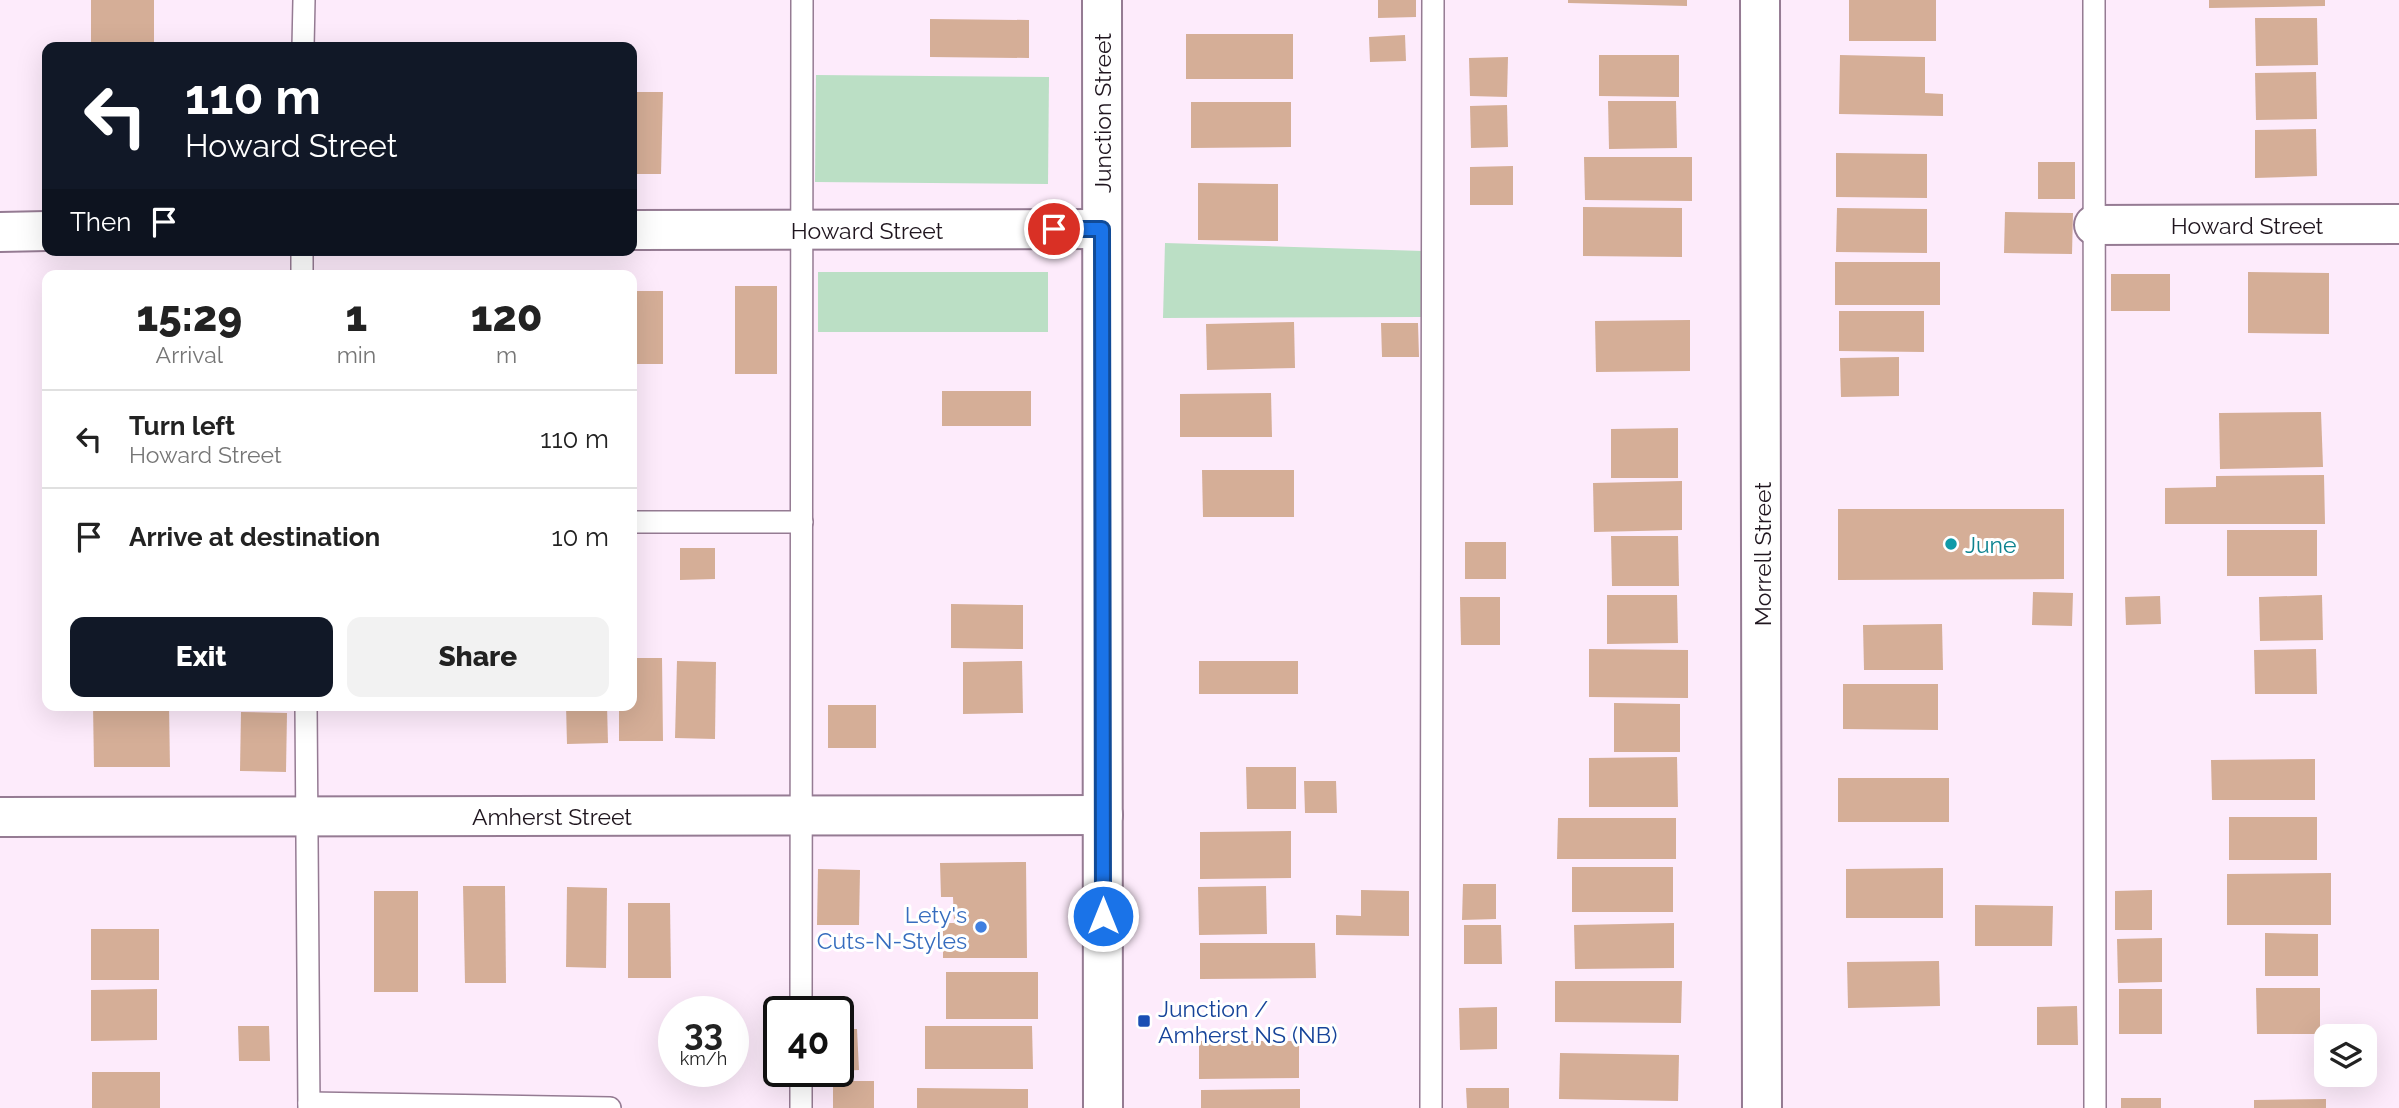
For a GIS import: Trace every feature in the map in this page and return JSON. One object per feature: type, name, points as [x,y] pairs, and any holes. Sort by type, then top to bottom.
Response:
[{"type":"street","name":"Junction Street","points":[[1102,0],[1103,1108]]},
{"type":"street","name":"Morrell Street","points":[[1760,0],[1762,1108]]},
{"type":"street","name":"Howard Street","points":[[2094,225],[2399,224]]},
{"type":"street","name":"Howard Street","points":[[637,230],[1102,229]]},
{"type":"street","points":[[0,232],[42,231]]},
{"type":"street","name":"Amherst Street","points":[[0,817],[1103,815]]},
{"type":"lane","points":[[303,42],[304,0]]},
{"type":"lane","points":[[801,996],[802,0]]},
{"type":"lane","points":[[1431,1108],[1433,0]]},
{"type":"lane","points":[[2094,0],[2095,1108]]},
{"type":"lane","points":[[637,522],[802,522]]},
{"type":"lane","points":[[306,711],[309,1105],[610,1108]]},
{"type":"lane","points":[[801,1087],[801,1108]]},
{"type":"green space","points":[[816,75],[1049,77],[1048,184],[815,182]]},
{"type":"green space","points":[[1165,243],[1423,251],[1421,317],[1163,318]]},
{"type":"green space","points":[[818,272],[1048,272],[1048,332],[818,332]]},
{"type":"building","points":[[91,0],[154,0],[154,42],[91,42]]},
{"type":"building","points":[[1378,0],[1416,0],[1416,17],[1378,18]]},
{"type":"building","points":[[1568,0],[1687,0],[1687,6],[1568,3]]},
{"type":"building","points":[[1849,0],[1936,0],[1936,41],[1849,41]]},
{"type":"building","points":[[2209,0],[2325,0],[2325,6],[2209,8]]},
{"type":"building","points":[[2255,18],[2317,18],[2318,65],[2256,66]]},
{"type":"building","points":[[930,19],[1029,20],[1029,58],[930,57]]},
{"type":"building","points":[[1186,34],[1293,34],[1293,79],[1186,79]]},
{"type":"building","points":[[1405,35],[1406,61],[1370,62],[1369,37]]},
{"type":"building","points":[[1599,55],[1679,55],[1679,97],[1599,96]]},
{"type":"building","points":[[1840,55],[1925,57],[1925,93],[1943,94],[1943,116],[1839,114]]},
{"type":"building","points":[[1508,57],[1507,97],[1470,96],[1469,58]]},
{"type":"building","points":[[2316,72],[2317,119],[2256,120],[2255,73]]},
{"type":"building","points":[[637,92],[663,92],[661,174],[637,174]]},
{"type":"building","points":[[1608,101],[1676,101],[1677,148],[1609,149]]},
{"type":"building","points":[[1191,102],[1291,102],[1291,147],[1191,148]]},
{"type":"building","points":[[1507,105],[1508,147],[1471,148],[1470,106]]},
{"type":"building","points":[[2316,129],[2317,176],[2255,178],[2255,130]]},
{"type":"building","points":[[1836,153],[1927,154],[1927,198],[1836,197]]},
{"type":"building","points":[[1584,157],[1692,157],[1692,201],[1585,200]]},
{"type":"building","points":[[2038,162],[2075,162],[2075,199],[2038,199]]},
{"type":"building","points":[[1513,166],[1513,205],[1470,205],[1470,167]]},
{"type":"building","points":[[1198,183],[1278,184],[1278,241],[1198,240]]},
{"type":"building","points":[[1583,207],[1682,208],[1682,257],[1583,256]]},
{"type":"building","points":[[1837,208],[1927,209],[1927,253],[1836,252]]},
{"type":"building","points":[[2005,212],[2073,213],[2072,254],[2004,253]]},
{"type":"building","points":[[1835,262],[1940,262],[1940,305],[1835,305]]},
{"type":"building","points":[[2248,272],[2329,273],[2329,334],[2248,333]]},
{"type":"building","points":[[2111,274],[2170,274],[2170,311],[2111,311]]},
{"type":"building","points":[[735,286],[777,286],[777,374],[735,374]]},
{"type":"building","points":[[637,291],[663,291],[663,364],[637,364]]},
{"type":"building","points":[[1839,311],[1924,311],[1924,352],[1839,351]]},
{"type":"building","points":[[1690,320],[1690,371],[1596,372],[1595,321]]},
{"type":"building","points":[[1294,322],[1295,368],[1207,370],[1206,324]]},
{"type":"building","points":[[1381,323],[1418,323],[1419,357],[1382,357]]},
{"type":"building","points":[[1899,357],[1899,396],[1841,397],[1840,358]]},
{"type":"building","points":[[942,391],[1031,391],[1031,426],[942,426]]},
{"type":"building","points":[[1271,393],[1272,437],[1180,437],[1180,394]]},
{"type":"building","points":[[2321,412],[2323,467],[2220,469],[2219,413]]},
{"type":"building","points":[[1678,428],[1678,478],[1611,478],[1611,429]]},
{"type":"building","points":[[1202,470],[1294,470],[1294,517],[1203,517]]},
{"type":"building","points":[[2324,475],[2325,524],[2165,524],[2165,488],[2216,487],[2216,476]]},
{"type":"building","points":[[1682,481],[1682,530],[1594,532],[1593,483]]},
{"type":"building","name":"June","points":[[1838,509],[2064,509],[2064,579],[1838,580]]},
{"type":"building","points":[[2227,530],[2317,530],[2317,576],[2227,576]]},
{"type":"building","points":[[1611,536],[1678,536],[1679,586],[1612,586]]},
{"type":"building","points":[[1465,542],[1506,542],[1506,579],[1465,579]]},
{"type":"building","points":[[680,548],[715,548],[715,579],[680,580]]},
{"type":"building","points":[[2033,592],[2073,593],[2072,626],[2032,625]]},
{"type":"building","points":[[1607,595],[1677,595],[1678,643],[1607,644]]},
{"type":"building","points":[[2322,595],[2323,640],[2260,641],[2259,597]]},
{"type":"building","points":[[2160,596],[2161,624],[2126,625],[2125,597]]},
{"type":"building","points":[[1460,597],[1500,597],[1500,645],[1461,645]]},
{"type":"building","points":[[951,604],[1023,605],[1023,649],[951,648]]},
{"type":"building","points":[[1942,624],[1943,670],[1864,670],[1863,625]]},
{"type":"building","points":[[1589,649],[1688,650],[1688,698],[1589,697]]},
{"type":"building","points":[[2316,649],[2317,694],[2255,694],[2254,650]]},
{"type":"building","points":[[637,658],[662,658],[663,741],[619,741],[619,711],[637,711]]},
{"type":"building","points":[[677,661],[716,662],[715,739],[675,738]]},
{"type":"building","points":[[1022,661],[1023,713],[963,714],[963,662]]},
{"type":"building","points":[[1199,661],[1298,661],[1298,694],[1199,694]]},
{"type":"building","points":[[1843,684],[1938,684],[1938,730],[1843,729]]},
{"type":"building","points":[[1614,703],[1680,704],[1680,752],[1614,752]]},
{"type":"building","points":[[828,705],[876,705],[876,748],[828,748]]},
{"type":"building","points":[[93,711],[169,711],[170,767],[94,767]]},
{"type":"building","points":[[566,711],[607,711],[608,743],[567,744]]},
{"type":"building","points":[[241,712],[287,713],[286,772],[240,771]]},
{"type":"building","points":[[1677,757],[1678,807],[1589,807],[1589,758]]},
{"type":"building","points":[[2315,759],[2315,800],[2212,800],[2211,760]]},
{"type":"building","points":[[1246,767],[1296,767],[1296,809],[1247,809]]},
{"type":"building","points":[[1838,778],[1949,778],[1949,822],[1838,822]]},
{"type":"building","points":[[1304,781],[1336,781],[1337,813],[1305,813]]},
{"type":"building","points":[[2229,817],[2317,817],[2317,860],[2229,860]]},
{"type":"building","points":[[1558,818],[1676,818],[1676,859],[1557,859]]},
{"type":"building","points":[[1291,831],[1291,878],[1200,879],[1200,832]]},
{"type":"building","points":[[1026,862],[1027,958],[943,958],[943,923],[954,923],[953,897],[941,897],[940,863]]},
{"type":"building","points":[[1572,867],[1673,867],[1673,912],[1572,912]]},
{"type":"building","points":[[1943,868],[1943,918],[1846,918],[1846,869]]},
{"type":"building","points":[[818,869],[860,870],[859,925],[817,925]]},
{"type":"building","points":[[2331,873],[2331,925],[2227,925],[2227,874]]},
{"type":"building","points":[[1463,884],[1496,884],[1496,919],[1462,920]]},
{"type":"building","points":[[463,886],[505,886],[506,983],[465,983]]},
{"type":"building","points":[[1266,886],[1267,934],[1199,935],[1198,887]]},
{"type":"building","points":[[567,887],[607,888],[606,968],[566,967]]},
{"type":"building","points":[[1361,890],[1409,891],[1409,936],[1336,935],[1336,915],[1361,916]]},
{"type":"building","points":[[2152,890],[2152,930],[2115,930],[2115,891]]},
{"type":"building","points":[[374,891],[418,891],[418,992],[374,992]]},
{"type":"building","points":[[628,903],[670,903],[671,978],[628,978]]},
{"type":"building","points":[[1975,905],[2053,906],[2052,946],[1975,946]]},
{"type":"building","points":[[1674,923],[1674,968],[1575,969],[1574,925]]},
{"type":"building","points":[[1464,925],[1501,925],[1502,964],[1464,964]]},
{"type":"building","points":[[91,929],[159,929],[159,980],[91,980]]},
{"type":"building","points":[[2265,933],[2318,934],[2318,976],[2265,976]]},
{"type":"building","points":[[2162,938],[2162,982],[2118,983],[2117,939]]},
{"type":"building","points":[[1200,943],[1315,943],[1316,978],[1200,979]]},
{"type":"building","points":[[1939,961],[1940,1006],[1848,1008],[1847,962]]},
{"type":"building","points":[[946,972],[1038,972],[1038,1019],[946,1019]]},
{"type":"building","points":[[1555,981],[1682,981],[1681,1023],[1555,1022]]},
{"type":"building","points":[[2256,988],[2320,988],[2320,1024],[2314,1024],[2314,1034],[2257,1034]]},
{"type":"building","points":[[157,989],[157,1040],[91,1041],[91,990]]},
{"type":"building","points":[[2119,989],[2162,989],[2162,1034],[2119,1034]]},
{"type":"building","points":[[2077,1006],[2078,1045],[2037,1045],[2037,1007]]},
{"type":"building","points":[[1497,1007],[1497,1049],[1460,1050],[1459,1008]]},
{"type":"building","points":[[238,1026],[269,1026],[270,1061],[239,1061]]},
{"type":"building","points":[[925,1026],[1032,1026],[1033,1069],[925,1069]]},
{"type":"building","points":[[854,1029],[857,1029],[859,1070],[854,1070]]},
{"type":"building","points":[[1199,1041],[1299,1041],[1299,1078],[1199,1079]]},
{"type":"building","points":[[1560,1053],[1679,1055],[1678,1101],[1559,1099]]},
{"type":"building","points":[[92,1072],[160,1072],[160,1108],[92,1108]]},
{"type":"building","points":[[854,1081],[874,1081],[874,1108],[833,1108],[833,1087],[854,1087]]},
{"type":"building","points":[[917,1088],[1028,1089],[1028,1108],[917,1108]]},
{"type":"building","points":[[1466,1088],[1509,1088],[1509,1108],[1467,1108]]},
{"type":"building","points":[[1300,1089],[1300,1108],[1201,1108],[1201,1090]]},
{"type":"building","points":[[2121,1098],[2161,1098],[2161,1108],[2121,1108]]},
{"type":"building","points":[[2326,1099],[2326,1108],[2254,1108],[2254,1100]]},
{"type":"place","name":"June","points":[[1951,544]]},
{"type":"place","name":"Lety's Cuts-N-Styles","points":[[981,927]]},
{"type":"place","name":"Junction / Amherst NS (NB)","points":[[1144,1021]]},
{"type":"route","points":[[1054,229],[1102,229],[1103,916]]}]
